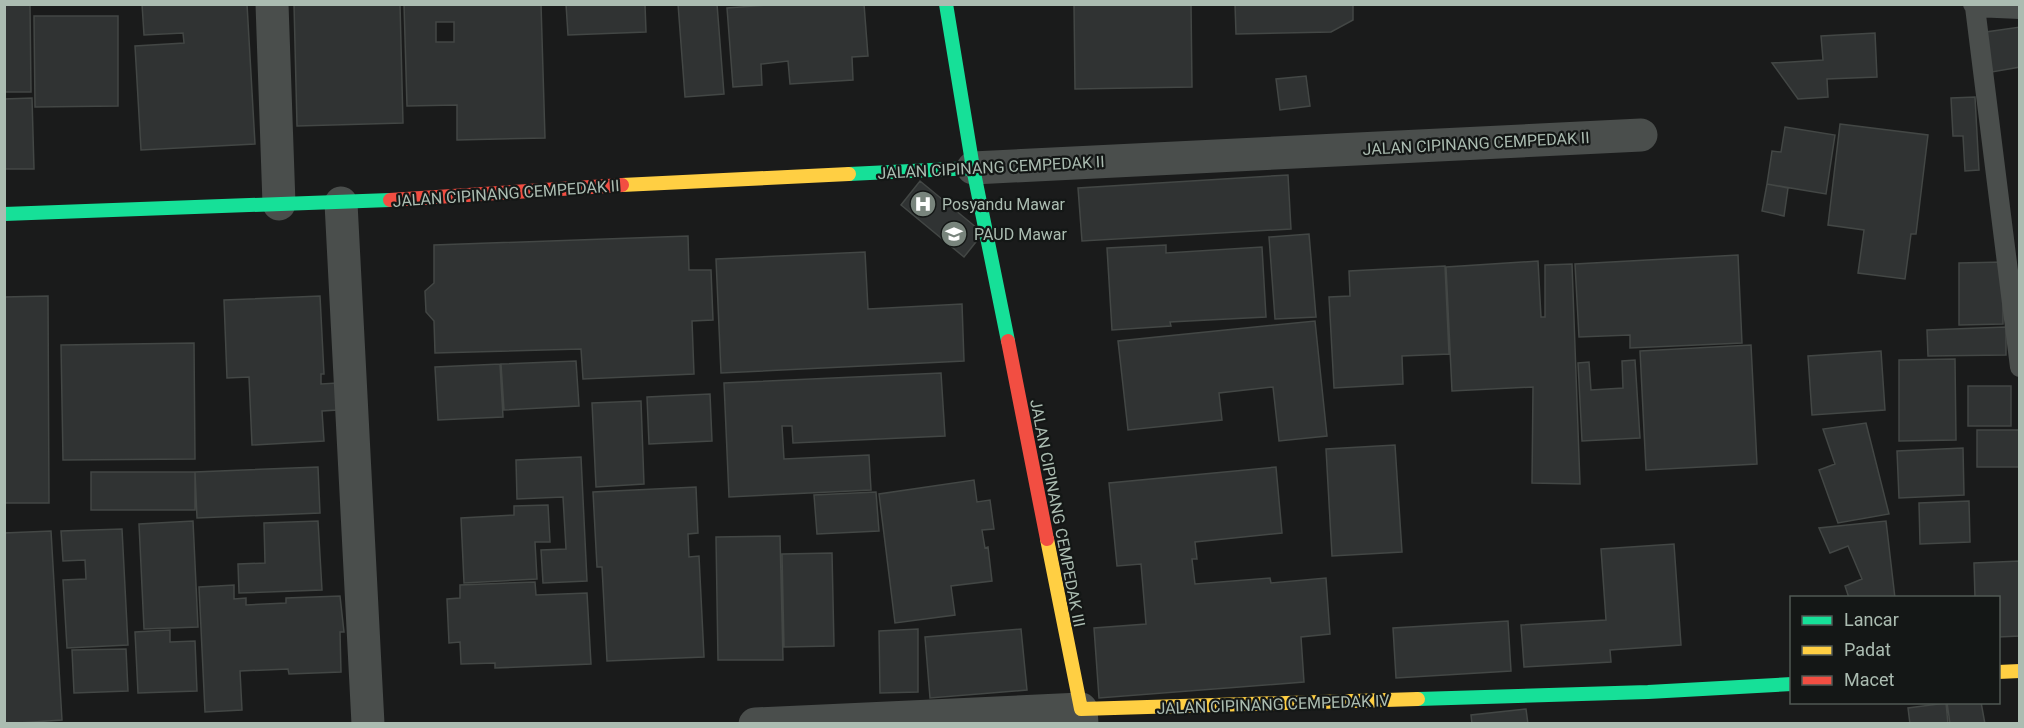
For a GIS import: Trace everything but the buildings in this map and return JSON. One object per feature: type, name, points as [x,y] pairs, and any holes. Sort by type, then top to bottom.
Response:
[{"type":"street","points":[[272,4],[279,204]]},
{"type":"street","name":"JALAN CIPINANG CEMPEDAK III","points":[[946,4],[973,168],[1081,716]]},
{"type":"street","name":"JALAN CIPINANG CEMPEDAK II","points":[[4,214],[341,203],[677,182],[1641,135]]},
{"type":"street","points":[[341,203],[368,723]]},
{"type":"street","points":[[2000,672],[2019,670]]},
{"type":"street","name":"JALAN CIPINANG CEMPEDAK IV","points":[[755,723],[1081,716],[1790,684]]},
{"type":"lane","points":[[2019,9],[1974,6],[2012,251],[2019,367]]},
{"type":"traffic: fast","points":[[946,4],[973,168],[1008,341]]},
{"type":"traffic: fast","points":[[849,174],[973,168]]},
{"type":"traffic: fast","points":[[4,214],[390,200]]},
{"type":"traffic: fast","points":[[1418,699],[1648,692],[1790,684]]},
{"type":"traffic: slow","points":[[622,185],[849,174]]},
{"type":"traffic: slow","points":[[1047,539],[1081,709],[1418,699]]},
{"type":"traffic: slow","points":[[2000,672],[2020,671]]},
{"type":"traffic: jam","points":[[390,200],[622,185]]},
{"type":"traffic: jam","points":[[1008,341],[1047,539]]},
{"type":"place","name":"Posyandu Mawar","points":[[923,204]]},
{"type":"place","name":"PAUD Mawar","points":[[954,234]]}]
